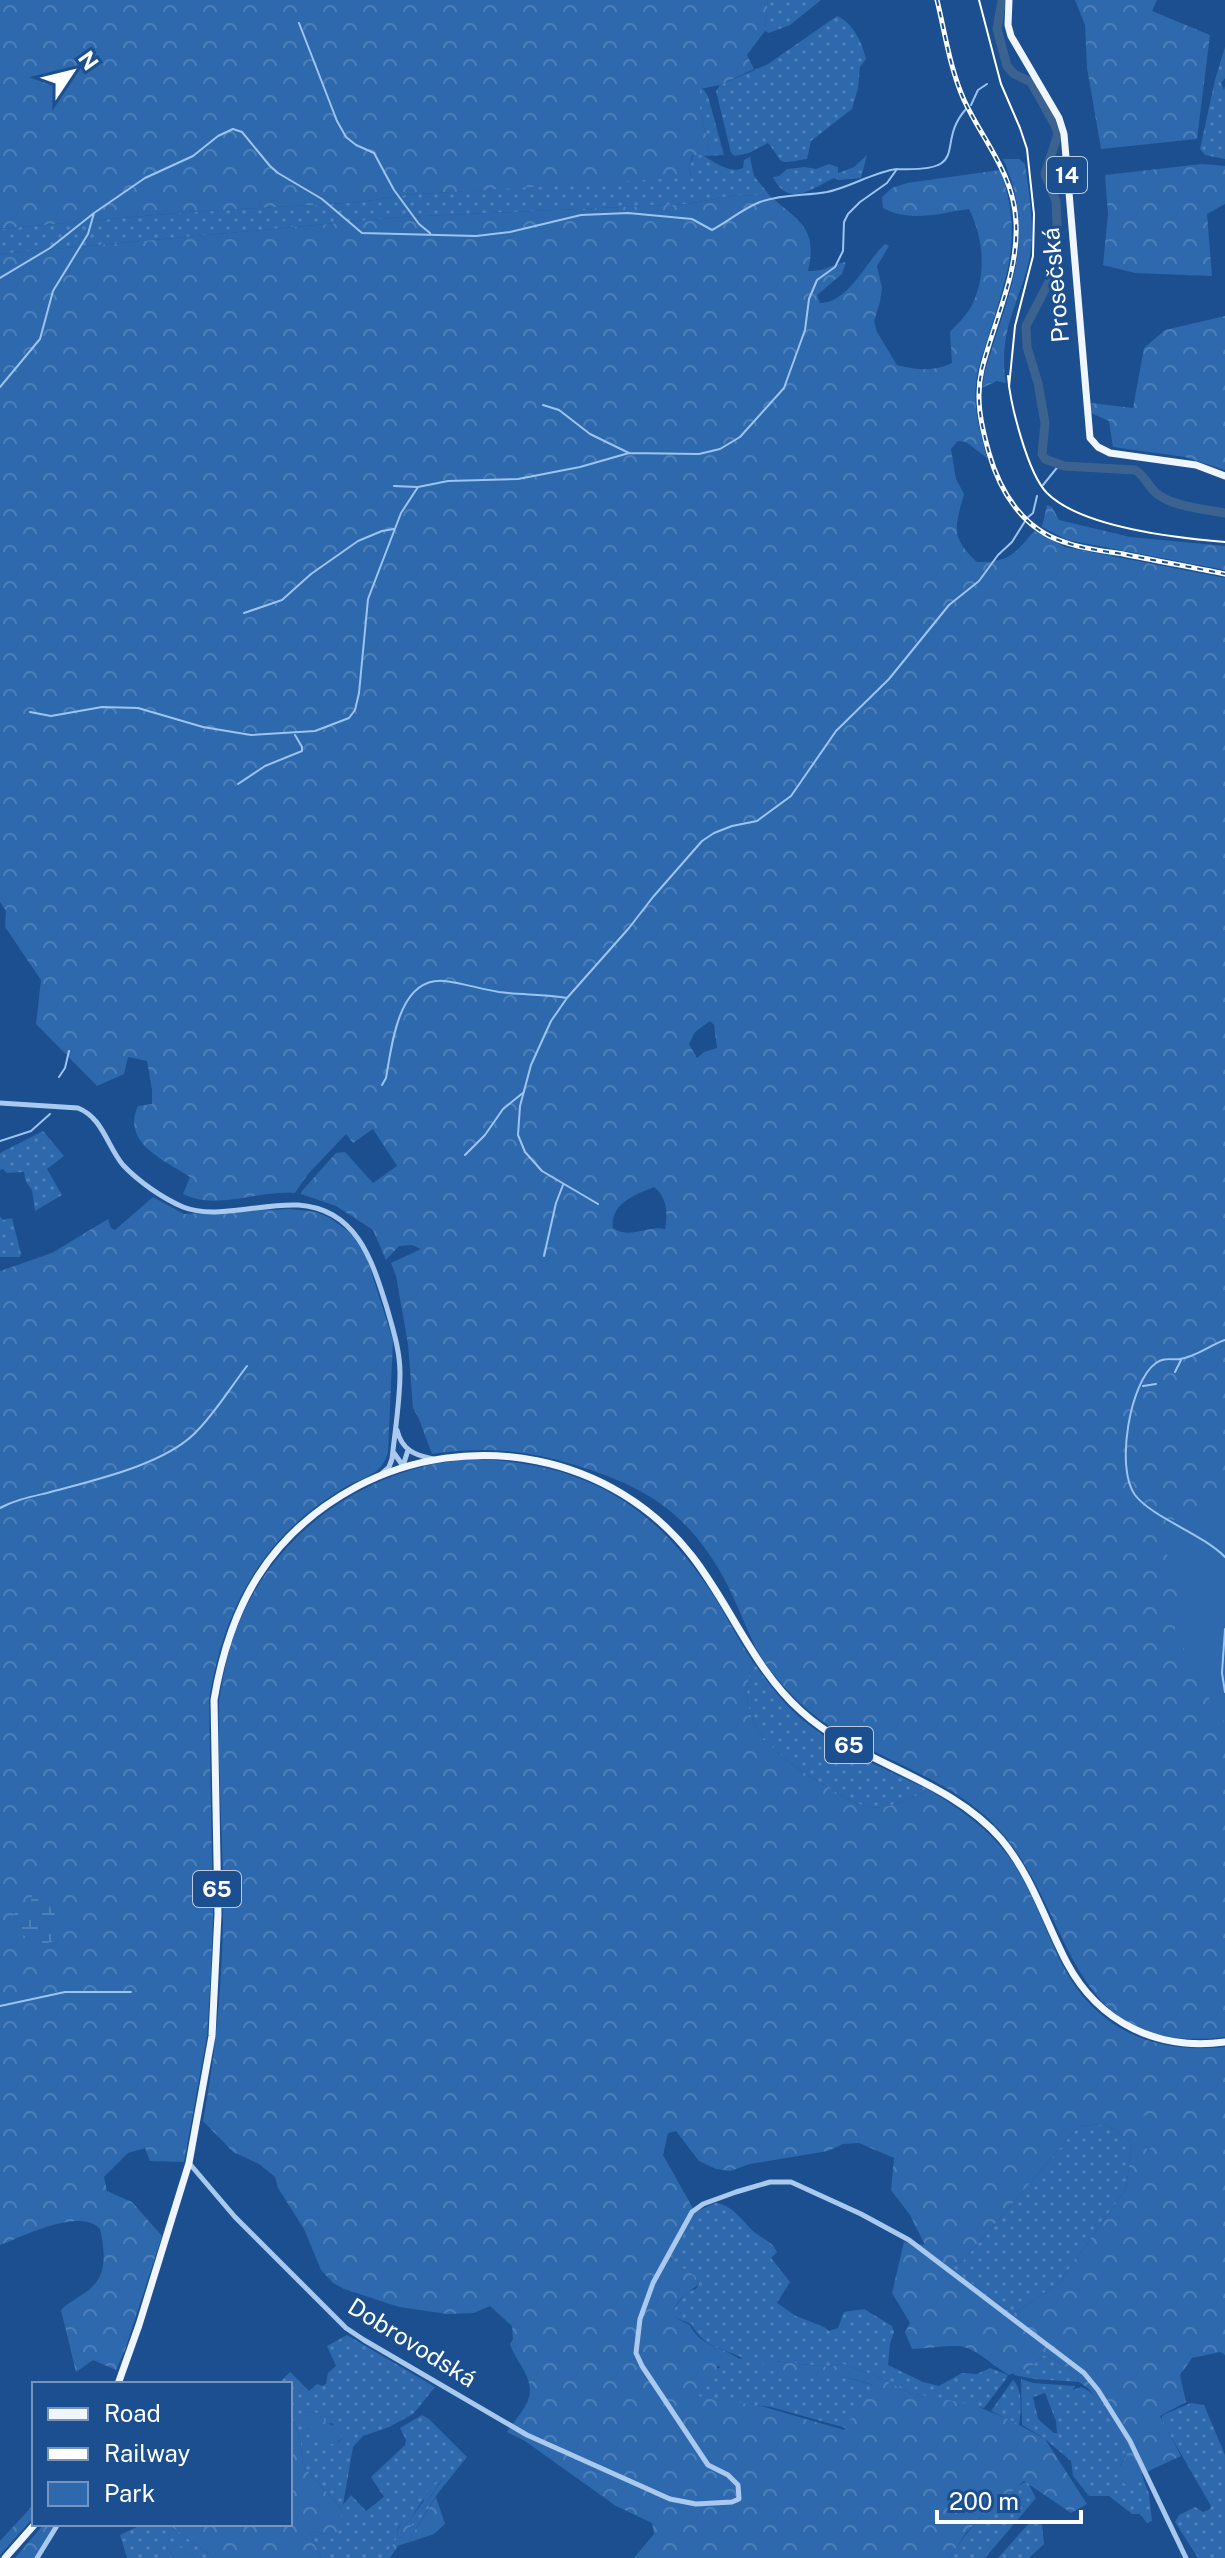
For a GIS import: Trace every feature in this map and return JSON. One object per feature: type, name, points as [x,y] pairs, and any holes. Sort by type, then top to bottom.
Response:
[{"type":"main road","name":"Prosečská","points":[[1009,0],[1011,36],[1059,118],[1064,134],[1090,438],[1110,453],[1196,465],[1225,476]]},
{"type":"main road","name":"65","points":[[119,2382],[189,2163],[212,2036],[218,1914],[214,1700],[231,1629],[248,1592],[279,1547],[298,1528],[349,1491],[403,1466],[433,1459],[488,1454],[539,1460],[587,1475],[636,1503],[669,1530],[690,1554],[776,1686],[800,1711],[845,1743],[953,1798],[995,1833],[1022,1867],[1065,1959],[1097,2004],[1140,2033],[1174,2043],[1225,2042]]},
{"type":"main road","points":[[5,2558],[33,2526]]},
{"type":"street","points":[[0,1103],[78,1108],[84,1111],[100,1126],[121,1162],[130,1171],[183,1207],[202,1212],[268,1205],[306,1206],[326,1212],[346,1225],[366,1249],[394,1332],[400,1374],[391,1464],[378,1476]]},
{"type":"street","points":[[395,1425],[401,1442],[408,1450],[433,1459]]},
{"type":"street","points":[[393,1448],[403,1466]]},
{"type":"street","points":[[403,1466],[408,1450]]},
{"type":"street","name":"Dobrovodská","points":[[189,2163],[241,2223],[346,2328],[527,2435],[670,2499],[696,2504],[732,2502],[739,2499],[739,2492],[735,2479],[708,2465],[642,2366],[636,2353],[640,2319],[653,2283],[692,2212],[703,2204],[751,2187],[770,2182],[791,2182],[900,2235],[1075,2365],[1092,2382],[1143,2465],[1162,2512],[1186,2558]]},
{"type":"street","points":[[37,2558],[57,2526]]},
{"type":"green space","points":[[0,0],[768,0],[765,31],[747,55],[754,69],[720,85],[700,89],[700,111],[710,150],[702,155],[692,155],[689,168],[691,177],[405,195],[361,202],[188,212],[0,229]]},
{"type":"green space","points":[[768,0],[821,0],[790,25],[769,33],[765,31]]},
{"type":"green space","points":[[1075,0],[1157,0],[1152,11],[1210,35],[1197,139],[1101,149],[1087,68],[1085,25]]},
{"type":"green space","points":[[837,16],[848,23],[856,34],[866,59],[860,67],[852,109],[811,141],[807,159],[782,161],[768,143],[749,153],[735,156],[731,153],[716,91],[720,85],[768,64]]},
{"type":"green space","points":[[1225,47],[1225,78],[1221,83],[1224,90],[1225,86],[1225,159],[1205,155],[1200,149]]},
{"type":"green space","points":[[700,88],[708,96],[724,155],[704,156],[733,170],[743,168],[744,160],[750,157],[754,176],[770,196],[738,195],[687,204],[403,217],[0,254],[0,229],[188,212],[361,202],[405,195],[691,176],[689,168],[693,155],[710,150],[700,111]]},
{"type":"green space","points":[[867,155],[861,178],[834,178],[801,193],[786,192],[773,177],[787,169],[816,169],[829,164],[838,167],[838,173],[854,167]]},
{"type":"green space","points":[[1003,159],[1019,159],[1025,164],[1031,210],[1030,256],[1007,332],[1006,383],[997,381],[982,388],[1010,291],[1019,241],[1013,188]]},
{"type":"green space","points":[[1202,164],[1225,166],[1225,204],[1207,214],[1212,276],[1135,273],[1103,265],[1108,214],[1105,175]]},
{"type":"green space","points":[[1000,170],[1011,215],[1010,255],[980,361],[975,395],[987,458],[966,442],[958,441],[951,449],[956,479],[964,494],[957,531],[968,553],[977,562],[1004,558],[1016,551],[1034,531],[1065,547],[1225,578],[1225,2037],[1169,2037],[1128,2023],[1098,1997],[1076,1964],[1014,1848],[983,1814],[960,1797],[834,1729],[790,1693],[758,1651],[718,1568],[690,1529],[674,1514],[620,1481],[557,1460],[487,1450],[432,1454],[413,1408],[408,1344],[391,1263],[421,1249],[412,1245],[399,1246],[386,1260],[373,1230],[336,1206],[301,1194],[336,1153],[345,1152],[373,1183],[397,1166],[373,1129],[353,1143],[346,1134],[308,1174],[295,1193],[210,1201],[183,1194],[190,1177],[148,1149],[135,1130],[138,1106],[152,1104],[147,1061],[128,1057],[124,1074],[97,1086],[36,1024],[41,980],[5,927],[6,911],[0,902],[0,254],[403,217],[687,204],[738,195],[770,196],[804,227],[810,245],[808,271],[846,262],[842,274],[817,295],[820,303],[840,296],[878,251],[885,244],[889,246],[877,266],[882,288],[874,321],[877,332],[897,365],[931,369],[952,363],[950,332],[969,310],[976,295],[982,258],[978,233],[969,209],[915,216],[883,208],[882,197],[892,188],[907,183]],"holes":[[[710,1021],[714,1025],[717,1048],[697,1058],[689,1044],[695,1032]],[[654,1187],[666,1206],[665,1229],[626,1233],[613,1228],[619,1207],[631,1197]]]},
{"type":"green space","points":[[1225,316],[1225,470],[1185,457],[1113,447],[1109,421],[1091,413],[1091,403],[1133,408],[1144,348],[1165,330]]},
{"type":"green space","points":[[1047,505],[1052,507],[1059,520],[1130,537],[1225,546],[1225,570],[1067,540],[1042,527]]},
{"type":"green space","points":[[43,1131],[64,1156],[47,1169],[62,1195],[35,1211],[32,1190],[24,1172],[7,1173],[0,1170],[0,1153]]},
{"type":"green space","points":[[153,1197],[184,1214],[290,1209],[316,1212],[348,1231],[364,1249],[393,1340],[388,1452],[377,1470],[319,1504],[275,1545],[247,1584],[227,1628],[209,1700],[213,1914],[207,2036],[184,2162],[150,2161],[145,2148],[128,2153],[104,2177],[107,2191],[132,2202],[162,2236],[116,2370],[93,2360],[76,2372],[61,2310],[89,2289],[101,2274],[103,2251],[100,2229],[91,2223],[66,2222],[0,2245],[0,1271],[52,1253],[108,1219],[115,1230]]},
{"type":"green space","points":[[0,1216],[3,1220],[12,1218],[20,1257],[0,1257]]},
{"type":"green space","points":[[470,1459],[542,1467],[575,1476],[632,1506],[682,1553],[712,1593],[753,1662],[748,1704],[753,1721],[776,1751],[808,1775],[864,1806],[893,1805],[929,1790],[952,1805],[985,1830],[1012,1861],[1074,1984],[1107,2020],[1149,2041],[1198,2048],[1225,2047],[1225,2355],[1220,2352],[1192,2358],[1180,2375],[1186,2402],[1160,2416],[1181,2456],[1142,2474],[1144,2481],[1124,2484],[1119,2467],[1127,2455],[1105,2410],[1089,2389],[1079,2382],[1078,2375],[1048,2355],[1042,2356],[1031,2367],[1009,2375],[964,2347],[912,2349],[905,2332],[910,2323],[892,2293],[904,2242],[925,2245],[910,2215],[891,2190],[894,2158],[859,2143],[843,2144],[828,2151],[750,2164],[730,2171],[699,2161],[676,2131],[668,2133],[663,2155],[695,2212],[671,2260],[695,2276],[699,2284],[678,2302],[674,2317],[690,2325],[706,2342],[741,2360],[738,2363],[722,2360],[698,2396],[761,2406],[844,2430],[873,2385],[848,2378],[779,2373],[761,2363],[773,2361],[829,2367],[843,2364],[910,2393],[974,2405],[1045,2439],[1087,2504],[1071,2513],[1024,2481],[983,2515],[949,2558],[634,2558],[654,2534],[652,2523],[616,2506],[525,2441],[507,2432],[530,2394],[527,2377],[510,2344],[513,2339],[512,2326],[490,2306],[474,2313],[447,2314],[399,2307],[333,2283],[321,2270],[304,2229],[278,2188],[275,2177],[259,2164],[233,2152],[203,2121],[215,2044],[222,1941],[219,1701],[236,1630],[252,1595],[274,1563],[299,1535],[328,1511],[360,1491],[395,1475]],"holes":[[[1105,2124],[1132,2142],[1126,2189],[1060,2282],[1013,2314],[949,2266],[962,2262],[1079,2126]]]},
{"type":"green space","points":[[1225,1483],[1225,1723],[1175,1631],[1178,1585],[1162,1540],[1164,1528],[1175,1519],[1195,1517],[1205,1510]]},
{"type":"green space","points":[[753,1662],[785,1703],[827,1738],[929,1790],[893,1805],[870,1807],[847,1799],[791,1764],[763,1737],[753,1721],[748,1704],[748,1684]]},
{"type":"green space","points":[[33,1894],[54,1912],[60,1938],[43,1944],[31,1941],[11,1919],[17,1909],[30,1904]]},
{"type":"green space","points":[[1148,2114],[1163,2141],[1147,2150],[1132,2122]]},
{"type":"green space","points":[[1105,2124],[1132,2142],[1126,2189],[1060,2282],[1013,2314],[948,2266],[962,2262],[1079,2126]]},
{"type":"green space","points":[[715,2203],[731,2209],[775,2248],[777,2252],[771,2258],[790,2282],[777,2303],[796,2316],[829,2331],[838,2328],[844,2312],[864,2309],[892,2326],[894,2332],[888,2365],[923,2382],[939,2386],[962,2373],[977,2374],[990,2368],[1008,2375],[1006,2379],[984,2408],[910,2393],[843,2364],[829,2367],[773,2361],[765,2367],[848,2378],[875,2386],[846,2428],[771,2407],[698,2398],[697,2395],[716,2368],[720,2368],[718,2364],[721,2359],[743,2358],[707,2342],[691,2324],[674,2317],[673,2311],[680,2301],[699,2284],[697,2279],[672,2261],[672,2255],[695,2212]]},
{"type":"green space","points":[[347,2335],[435,2387],[413,2414],[363,2436],[353,2447],[343,2505],[351,2495],[366,2511],[384,2497],[371,2477],[405,2445],[400,2428],[422,2415],[467,2457],[438,2493],[407,2543],[397,2546],[442,2480],[427,2494],[406,2526],[401,2525],[397,2529],[398,2537],[383,2558],[321,2558],[310,2534],[311,2531],[328,2535],[339,2528],[342,2509],[303,2466],[300,2438],[292,2417],[292,2382],[280,2382],[290,2372],[309,2391],[317,2384],[326,2384],[328,2373],[336,2366],[327,2346]],"holes":[[[315,2412],[329,2424],[332,2423],[342,2439],[338,2442],[327,2444],[318,2434],[307,2429],[304,2413]]]},
{"type":"green space","points":[[1048,2355],[1078,2375],[1079,2382],[1014,2375]]},
{"type":"green space","points":[[1021,2379],[1033,2383],[1075,2386],[1073,2390],[1081,2387],[1089,2392],[1109,2416],[1127,2455],[1120,2465],[1124,2483],[1144,2481],[1152,2521],[1147,2523],[1140,2514],[1132,2514],[1109,2496],[1089,2496],[1073,2476],[1071,2461],[1022,2425]],"holes":[[[1045,2393],[1056,2421],[1057,2433],[1054,2433],[1038,2419],[1033,2397]]]},
{"type":"green space","points":[[1013,2380],[1020,2395],[1019,2425],[991,2411]]},
{"type":"green space","points":[[1191,2403],[1204,2405],[1225,2455],[1225,2558],[1198,2558],[1175,2522],[1179,2515],[1195,2507],[1203,2512],[1211,2506],[1162,2421],[1165,2414]]},
{"type":"green space","points":[[315,2412],[337,2427],[342,2439],[327,2444],[309,2430],[301,2419],[303,2413]]},
{"type":"green space","points":[[292,2417],[300,2438],[303,2466],[342,2509],[339,2527],[332,2536],[311,2531],[321,2558],[214,2558],[171,2526],[292,2526]]},
{"type":"green space","points":[[442,2479],[390,2558],[383,2558],[398,2537],[397,2530],[401,2525],[406,2525],[423,2502],[426,2492]]},
{"type":"green space","points":[[1027,2481],[1036,2498],[985,2558],[949,2558],[984,2515],[1004,2496]]},
{"type":"green space","points":[[436,2497],[445,2524],[434,2534],[407,2543]]},
{"type":"green space","points":[[32,2506],[32,2519],[0,2555],[0,2541]]},
{"type":"green space","points":[[1031,2521],[1042,2525],[1044,2544],[1029,2558],[998,2558]]},
{"type":"green space","points":[[42,2526],[54,2526],[34,2558],[15,2558]]},
{"type":"green space","points":[[139,2526],[171,2526],[214,2558],[196,2558],[163,2537],[172,2558],[127,2558],[120,2535]]},
{"type":"green space","points":[[162,2536],[196,2558],[172,2558]]},
{"type":"waterway","points":[[1002,0],[997,29],[1007,66],[1014,74],[1031,82],[1058,134],[1045,174],[1056,201],[1058,247],[1052,276],[1026,326],[1027,347],[1038,383],[1045,423],[1042,454],[1045,459],[1064,466],[1135,470],[1163,498],[1189,507],[1225,513]]},
{"type":"waterway","points":[[299,23],[346,137],[374,153],[394,190],[419,224],[430,233]]},
{"type":"waterway","points":[[971,105],[978,90],[987,84]]},
{"type":"waterway","points":[[30,712],[51,716],[102,707],[138,708],[203,727],[251,735],[315,731],[349,718],[355,710],[359,693],[368,599],[401,513],[418,487],[448,481],[518,479],[580,467],[629,453],[699,454],[720,449],[740,437],[784,388],[805,330],[809,299],[817,280],[835,267],[843,251],[844,222],[848,214],[887,183],[897,169],[921,169],[944,161],[957,122],[966,109]]},
{"type":"waterway","points":[[0,387],[40,339],[53,291],[88,234],[94,213],[145,178],[193,156],[218,136],[233,129],[242,132],[278,173],[322,199],[362,233],[476,236],[510,232],[581,215],[628,213],[692,219],[712,230],[768,199],[827,192],[897,169]]},
{"type":"waterway","points":[[0,278],[50,248],[94,213]]},
{"type":"waterway","points":[[543,405],[559,410],[590,434],[629,453]]},
{"type":"waterway","points":[[1043,485],[1060,464]]},
{"type":"waterway","points":[[394,486],[417,487]]},
{"type":"waterway","points":[[598,1204],[542,1171],[525,1152],[518,1135],[520,1106],[531,1065],[551,1021],[567,998],[702,841],[732,826],[757,821],[791,796],[836,731],[889,679],[949,605],[979,581],[1012,542],[1033,513],[1037,496]]},
{"type":"waterway","points":[[244,613],[282,600],[311,574],[358,541],[394,529]]},
{"type":"waterway","points":[[238,784],[265,766],[302,751],[295,735]]},
{"type":"waterway","points":[[382,1085],[400,1016],[416,990],[429,983],[444,981],[499,992],[567,998]]},
{"type":"waterway","points":[[59,1077],[69,1051]]},
{"type":"waterway","points":[[465,1155],[485,1135],[503,1109],[524,1092]]},
{"type":"waterway","points":[[0,1141],[31,1131],[50,1114]]},
{"type":"waterway","points":[[544,1256],[563,1185]]},
{"type":"waterway","points":[[1225,1340],[1186,1358],[1165,1359],[1156,1363],[1139,1387],[1126,1446],[1126,1466],[1135,1495],[1153,1511],[1203,1540],[1225,1557]]},
{"type":"waterway","points":[[1175,1372],[1181,1360]]},
{"type":"waterway","points":[[0,1508],[124,1471],[163,1455],[201,1427],[247,1366]]},
{"type":"waterway","points":[[1143,1386],[1156,1384]]},
{"type":"waterway","points":[[1225,1629],[1222,1673],[1225,1692]]},
{"type":"waterway","points":[[0,2006],[65,1992],[131,1992]]},
{"type":"tram line","points":[[979,0],[1001,84],[1027,149],[1034,214],[1033,256],[1015,326],[1009,387]]},
{"type":"tram line","points":[[1008,376],[1021,438],[1033,471],[1047,493],[1063,505],[1106,523],[1182,538],[1225,542]]},
{"type":"railway","points":[[937,0],[959,88],[1004,173],[1014,205],[1014,259],[982,369],[979,390],[984,432],[1000,482],[1015,507],[1049,536],[1086,548],[1225,574]]}]
